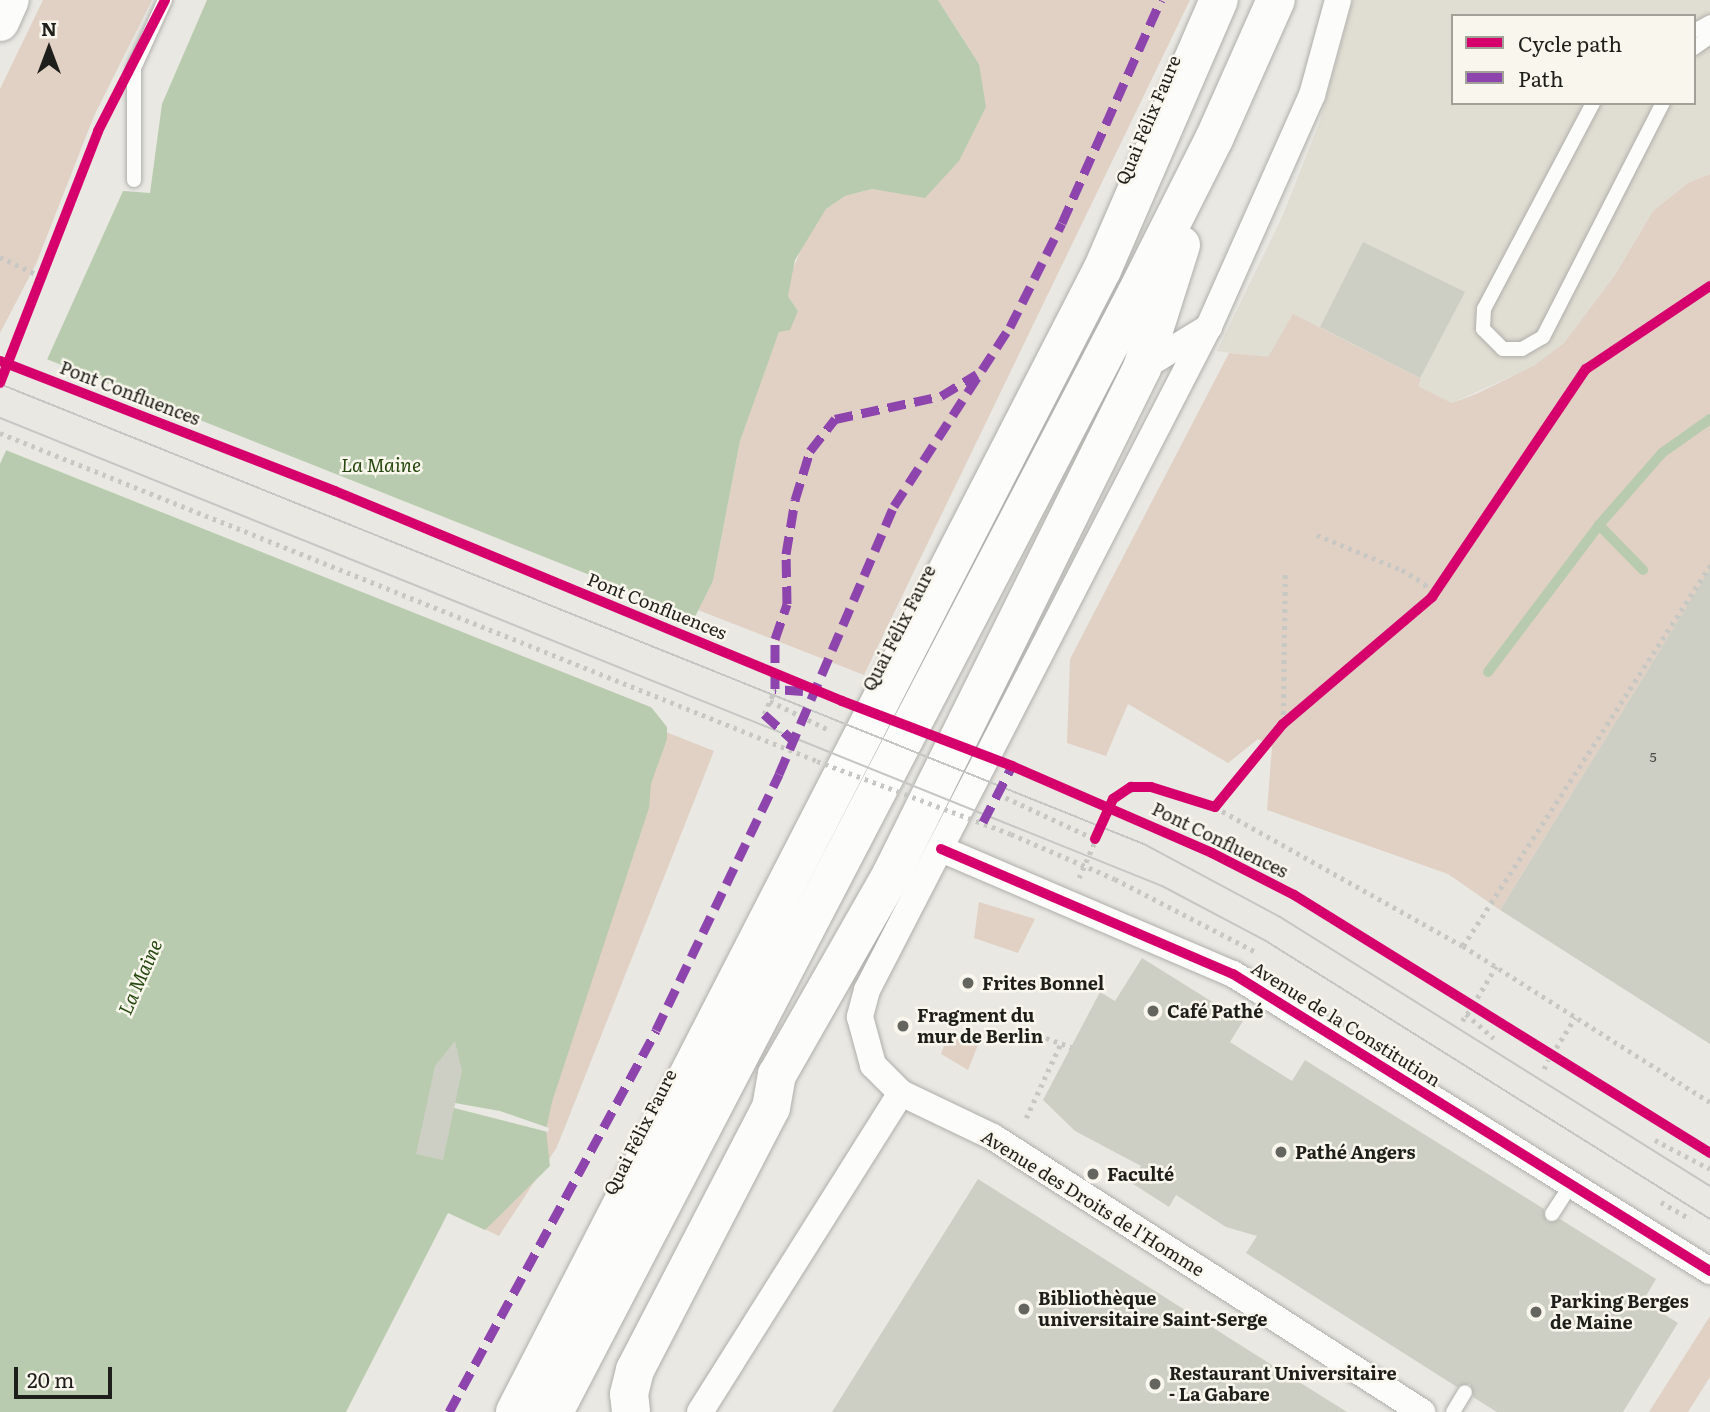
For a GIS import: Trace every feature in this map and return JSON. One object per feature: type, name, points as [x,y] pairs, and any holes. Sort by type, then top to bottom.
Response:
[{"type":"main road","points":[[0,22],[10,0]]},
{"type":"main road","name":"Quai Félix Faure","points":[[515,1412],[1102,270],[1219,0]]},
{"type":"main road","points":[[554,1412],[704,1130],[1214,139],[1276,0]]},
{"type":"main road","points":[[631,1412],[635,1370],[771,1108],[777,1075],[891,876],[1142,368],[1214,139]]},
{"type":"main road","points":[[704,1130],[777,1075]]},
{"type":"street","points":[[700,1412],[901,1093],[873,1065],[860,1017],[867,990],[1209,326],[1312,95],[1338,0]]},
{"type":"street","points":[[1142,368],[1209,326]]},
{"type":"street","name":"Avenue de la Constitution","points":[[941,849],[1233,974],[1710,1271]]},
{"type":"street","name":"Avenue des Droits de l'Homme","points":[[901,1093],[993,1137],[1422,1412]]},
{"type":"lane","points":[[134,180],[134,68],[165,0]]},
{"type":"lane","points":[[1592,105],[1484,309],[1483,328],[1503,349],[1522,349],[1543,337],[1662,105]]},
{"type":"lane","points":[[1552,1214],[1571,1185]]},
{"type":"lane","points":[[1453,1412],[1465,1392]]},
{"type":"path","points":[[0,383],[44,278],[98,131],[134,68]]},
{"type":"path","points":[[0,257],[44,278]]},
{"type":"path","points":[[1215,807],[1283,724],[1432,597],[1586,369],[1710,286]]},
{"type":"path","points":[[0,361],[26,372]]},
{"type":"path","points":[[0,433],[817,761],[1012,834],[1115,879],[1258,953]]},
{"type":"path","points":[[1317,535],[1402,570],[1425,583],[1432,597]]},
{"type":"path","points":[[1463,946],[1710,565]]},
{"type":"path","points":[[1283,724],[1285,574]]},
{"type":"path","points":[[764,714],[775,689]]},
{"type":"path","points":[[770,701],[830,731]]},
{"type":"path","points":[[1074,891],[1113,799],[1131,787],[1152,787],[1215,807],[1463,946],[1710,1102]]},
{"type":"path","points":[[998,793],[1095,839]]},
{"type":"path","points":[[1477,998],[1496,967]]},
{"type":"path","points":[[1460,998],[1495,1019]]},
{"type":"path","points":[[1462,1021],[1468,1013],[1494,1038]]},
{"type":"path","points":[[1556,1048],[1575,1017]]},
{"type":"path","points":[[1030,1032],[1071,1046]]},
{"type":"path","points":[[1026,1118],[1061,1043]]},
{"type":"path","points":[[1541,1047],[1563,1061]]},
{"type":"path","points":[[1544,1069],[1548,1060]]},
{"type":"path","points":[[1655,1140],[1710,1169]]},
{"type":"path","points":[[1687,1223],[1692,1217]]},
{"type":"shaded area","points":[[43,0],[152,0],[94,116],[36,264],[0,333],[0,89]]},
{"type":"shaded area","points":[[938,0],[1190,0],[864,675],[698,610],[713,581],[740,441],[779,332],[798,311],[788,296],[788,281],[804,242],[826,209],[845,196],[872,189],[916,196],[979,64]]},
{"type":"shaded area","points":[[1353,0],[1710,0],[1710,174],[1688,183],[1653,211],[1615,275],[1564,343],[1536,365],[1452,403],[1418,386],[1421,379],[1217,351],[1282,217],[1319,124]]},
{"type":"shaded area","points":[[1710,174],[1710,583],[1690,602],[1500,910],[1448,874],[1267,810],[1272,747],[1258,739],[1228,763],[1128,704],[1106,756],[1067,743],[1070,659],[1229,353],[1268,357],[1293,314],[1421,379],[1418,386],[1452,403],[1535,365],[1564,343],[1615,275],[1653,211],[1688,183]]},
{"type":"shaded area","points":[[590,702],[714,751],[557,1147],[499,1236],[461,1218],[541,1072]]},
{"type":"shaded area","points":[[979,902],[1035,919],[1018,953],[974,938]]},
{"type":"shaded area","points":[[948,1035],[978,1045],[968,1070],[941,1054]]},
{"type":"shaded area","points":[[1710,1316],[1710,1377],[1688,1412],[1649,1412]]},
{"type":"water","name":"La Maine","points":[[207,0],[938,0],[979,64],[986,107],[959,161],[925,198],[872,189],[845,196],[826,209],[795,260],[788,296],[798,311],[790,330],[779,332],[740,441],[713,581],[651,707],[667,727],[667,739],[651,784],[649,808],[552,1102],[546,1130],[550,1166],[485,1230],[448,1213],[346,1412],[0,1412],[0,464],[123,191],[150,193],[162,104]]},
{"type":"pier","points":[[44,358],[698,618],[656,701],[658,710],[3,449]]},
{"type":"pier","points":[[455,1103],[500,1111],[549,1128],[548,1132],[454,1108]]},
{"type":"building","points":[[1363,242],[1465,292],[1420,378],[1320,327]]},
{"type":"building","points":[[1710,569],[1710,1044],[1500,910]]},
{"type":"building","name":"Pathé Angers","points":[[1142,958],[1243,1021],[1230,1042],[1292,1081],[1305,1060],[1544,1209],[1547,1222],[1560,1219],[1656,1279],[1643,1301],[1678,1323],[1623,1412],[1497,1412],[1473,1397],[1470,1384],[1457,1387],[1246,1253],[1257,1236],[1226,1227],[1176,1195],[1169,1207],[1130,1182],[1141,1166],[1075,1131],[1043,1100],[1100,992],[1115,1001]]},
{"type":"building","points":[[455,1041],[462,1071],[443,1160],[416,1154],[435,1066]]},
{"type":"building","points":[[978,1179],[1253,1353],[1347,1412],[832,1412]]},
{"type":"waterway","points":[[1488,672],[1599,525],[1662,453],[1710,419]]},
{"type":"waterway","points":[[1599,525],[1643,570]]},
{"type":"tram line","points":[[0,384],[1146,845],[1280,917],[1710,1186]]},
{"type":"tram line","points":[[0,418],[1162,886],[1266,941],[1710,1219]]},
{"type":"marked path","points":[[449,1412],[656,1030],[779,774],[894,506],[1010,327],[1062,223],[1161,0]]},
{"type":"marked path","points":[[803,691],[775,689],[775,639],[787,604],[786,554],[795,500],[810,451],[835,419],[941,396],[977,374]]},
{"type":"marked path","points":[[764,714],[793,740]]},
{"type":"marked path","points":[[983,822],[1012,766]]},
{"type":"cycle path","points":[[0,383],[98,131],[165,0]]},
{"type":"cycle path","name":"Pont Confluences","points":[[1095,839],[1113,799],[1131,787],[1151,787],[1215,807],[1283,724],[1432,597],[1586,369],[1710,286]]},
{"type":"cycle path","name":"Pont Confluences","points":[[0,361],[335,491],[842,701],[1012,766],[1212,853],[1294,895],[1710,1153]]},
{"type":"cycle path","points":[[941,849],[1233,974],[1710,1271]]},
{"type":"place","name":"Frites Bonnel","points":[[968,983]]},
{"type":"place","name":"Café Pathé","points":[[1153,1011]]},
{"type":"place","name":"Fragment du mur de Berlin","points":[[903,1026]]},
{"type":"place","name":"Pathé Angers","points":[[1281,1152]]},
{"type":"place","name":"Faculté","points":[[1093,1174]]},
{"type":"place","name":"Bibliothèque universitaire Saint-Serge","points":[[1024,1309]]},
{"type":"place","name":"Parking Berges de Maine","points":[[1536,1312]]},
{"type":"place","name":"Restaurant Universitaire - La Gabare","points":[[1155,1384]]}]
